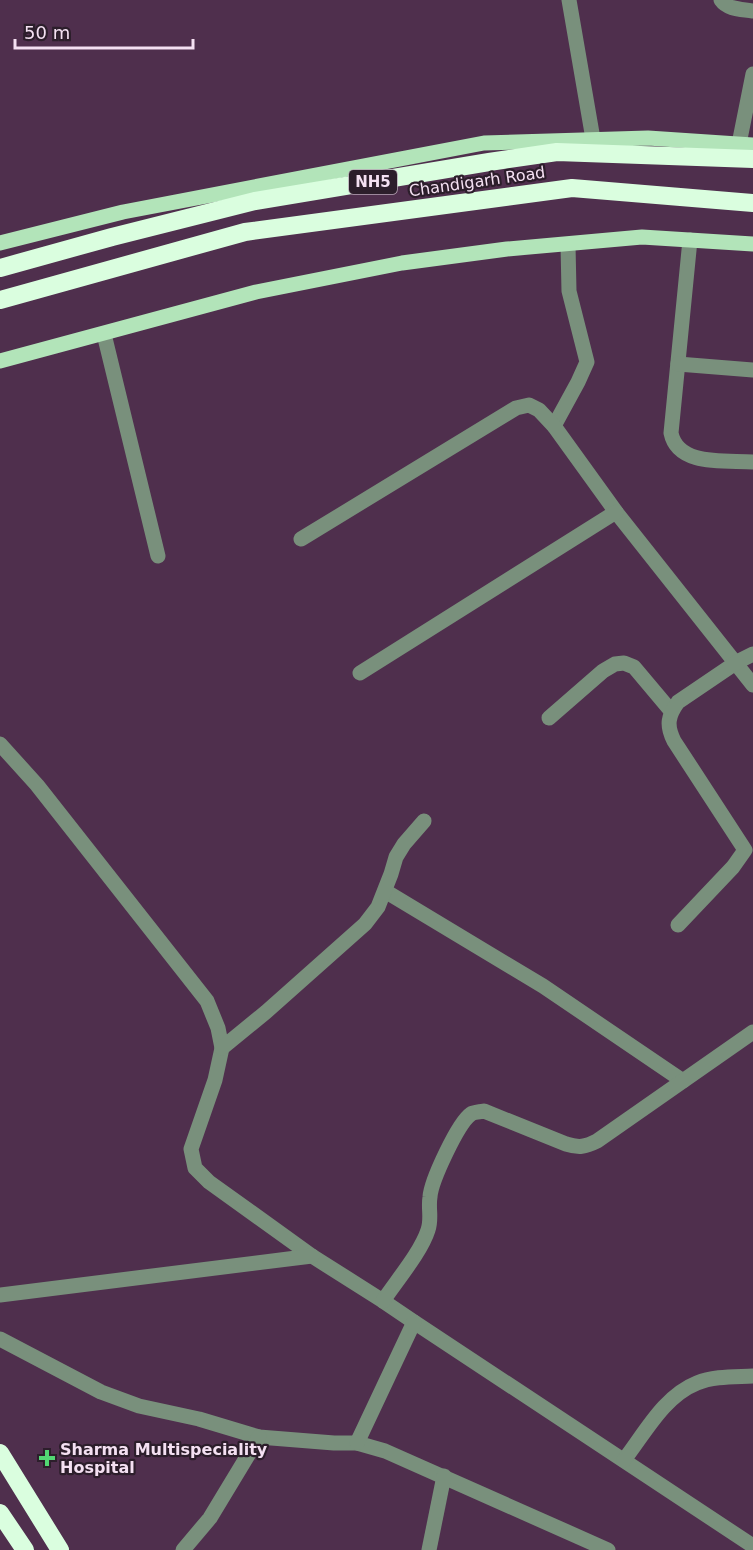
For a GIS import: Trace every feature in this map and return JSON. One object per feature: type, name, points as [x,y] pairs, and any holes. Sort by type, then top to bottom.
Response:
[{"type":"highway","name":"NH5","points":[[0,268],[255,201],[557,152],[753,159]]},
{"type":"highway","name":"Chandigarh Road","points":[[0,300],[245,232],[572,188],[753,203]]},
{"type":"highway","points":[[0,1453],[60,1550]]},
{"type":"highway","points":[[0,1513],[25,1550]]},
{"type":"main road","points":[[0,243],[123,212],[484,142],[648,138],[746,145]]},
{"type":"main road","points":[[0,361],[256,292],[402,263],[507,249],[642,237],[753,244]]},
{"type":"street","points":[[569,0],[593,139]]},
{"type":"street","points":[[721,0],[732,8],[753,11]]},
{"type":"street","points":[[746,145],[753,74]]},
{"type":"street","points":[[690,240],[671,434],[673,445],[694,458],[753,462]]},
{"type":"street","points":[[554,426],[587,362],[569,291],[568,244]]},
{"type":"street","points":[[104,334],[158,556]]},
{"type":"street","points":[[678,364],[753,370]]},
{"type":"street","points":[[300,539],[516,408],[529,405],[539,410],[554,426],[616,512],[753,685]]},
{"type":"street","points":[[360,673],[616,512]]},
{"type":"street","points":[[678,925],[733,867],[745,850],[674,741],[668,722],[671,711],[678,702],[736,662],[753,654]]},
{"type":"street","points":[[549,718],[603,672],[615,664],[624,663],[634,667],[671,711]]},
{"type":"street","points":[[0,744],[37,785],[207,1001],[218,1028],[222,1048],[215,1080],[191,1149],[195,1168],[209,1182],[312,1256],[383,1300],[414,1323],[753,1546]]},
{"type":"street","points":[[222,1048],[365,924],[378,907],[396,857],[424,821]]},
{"type":"street","points":[[385,891],[543,986],[683,1081]]},
{"type":"street","points":[[383,1300],[424,1239],[429,1227],[429,1197],[432,1185],[456,1133],[472,1113],[484,1111],[566,1144],[579,1148],[586,1147],[753,1032]]},
{"type":"street","points":[[0,1295],[312,1256]]},
{"type":"street","points":[[357,1443],[414,1323]]},
{"type":"street","points":[[0,1339],[122,1401],[200,1419],[259,1437],[357,1443],[385,1451],[608,1550]]},
{"type":"street","points":[[624,1460],[669,1401],[681,1390],[699,1382],[721,1377],[753,1376]]},
{"type":"street","points":[[183,1550],[210,1518],[259,1437]]},
{"type":"street","points":[[429,1550],[444,1476]]},
{"type":"place","name":"Sharma Multispeciality Hospital","points":[[47,1458]]}]
